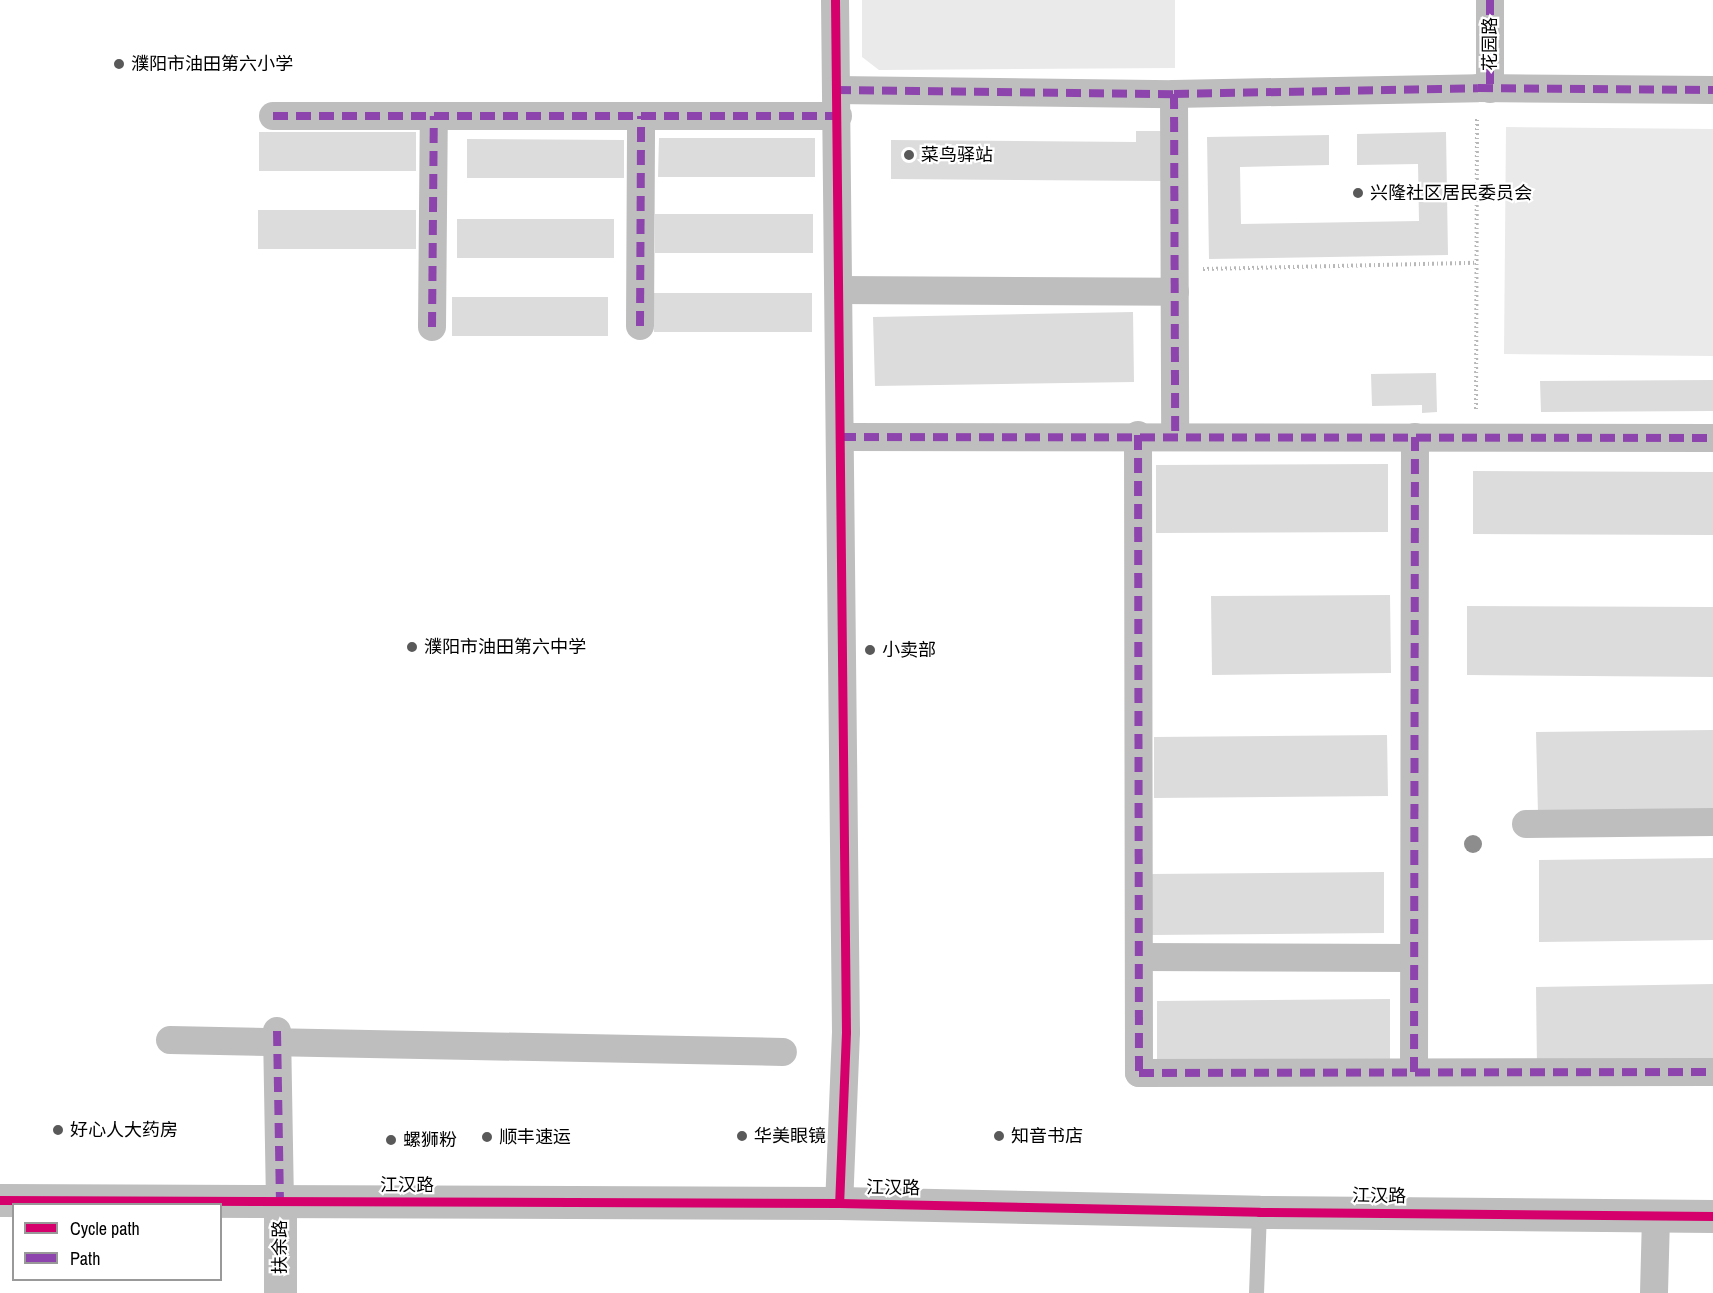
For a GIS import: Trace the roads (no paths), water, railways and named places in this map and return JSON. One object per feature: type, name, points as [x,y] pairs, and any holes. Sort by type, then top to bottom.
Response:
[{"type":"street","points":[[835,0],[846,1084],[840,1203]]},
{"type":"street","name":"花园路","points":[[1484,88],[1490,0]]},
{"type":"street","points":[[273,116],[641,116],[837,103],[1174,94],[1484,88],[1713,90]]},
{"type":"street","points":[[1174,94],[1175,435]]},
{"type":"street","points":[[432,327],[434,116]]},
{"type":"street","points":[[640,326],[641,116]]},
{"type":"street","points":[[839,290],[1175,281]]},
{"type":"street","points":[[1138,435],[1139,1073],[1713,1072]]},
{"type":"street","points":[[841,436],[1713,438]]},
{"type":"street","points":[[1414,1072],[1415,436]]},
{"type":"street","points":[[1526,824],[1713,822]]},
{"type":"street","points":[[1138,957],[1414,958]]},
{"type":"street","points":[[277,1037],[280,1201]]},
{"type":"street","points":[[170,1040],[277,1037],[783,1052]]},
{"type":"street","name":"江汉路","points":[[0,1200],[840,1203],[1259,1212],[1713,1216]]},
{"type":"street","name":"扶余路","points":[[280,1201],[280,1293]]},
{"type":"street","points":[[1654,1293],[1656,1216]]},
{"type":"lane","points":[[1256,1293],[1259,1212]]},
{"type":"place","name":"濮阳市油田第六小学","points":[[119,64]]},
{"type":"place","name":"菜鸟驿站","points":[[909,155]]},
{"type":"place","name":"兴隆社区居民委员会","points":[[1358,193]]},
{"type":"place","name":"濮阳市油田第六中学","points":[[412,647]]},
{"type":"place","name":"小卖部","points":[[870,650]]},
{"type":"place","name":"好心人大药房","points":[[58,1130]]},
{"type":"place","name":"华美眼镜","points":[[742,1136]]},
{"type":"place","name":"知音书店","points":[[999,1136]]},
{"type":"place","name":"顺丰速运","points":[[487,1137]]},
{"type":"place","name":"螺狮粉","points":[[391,1140]]}]
